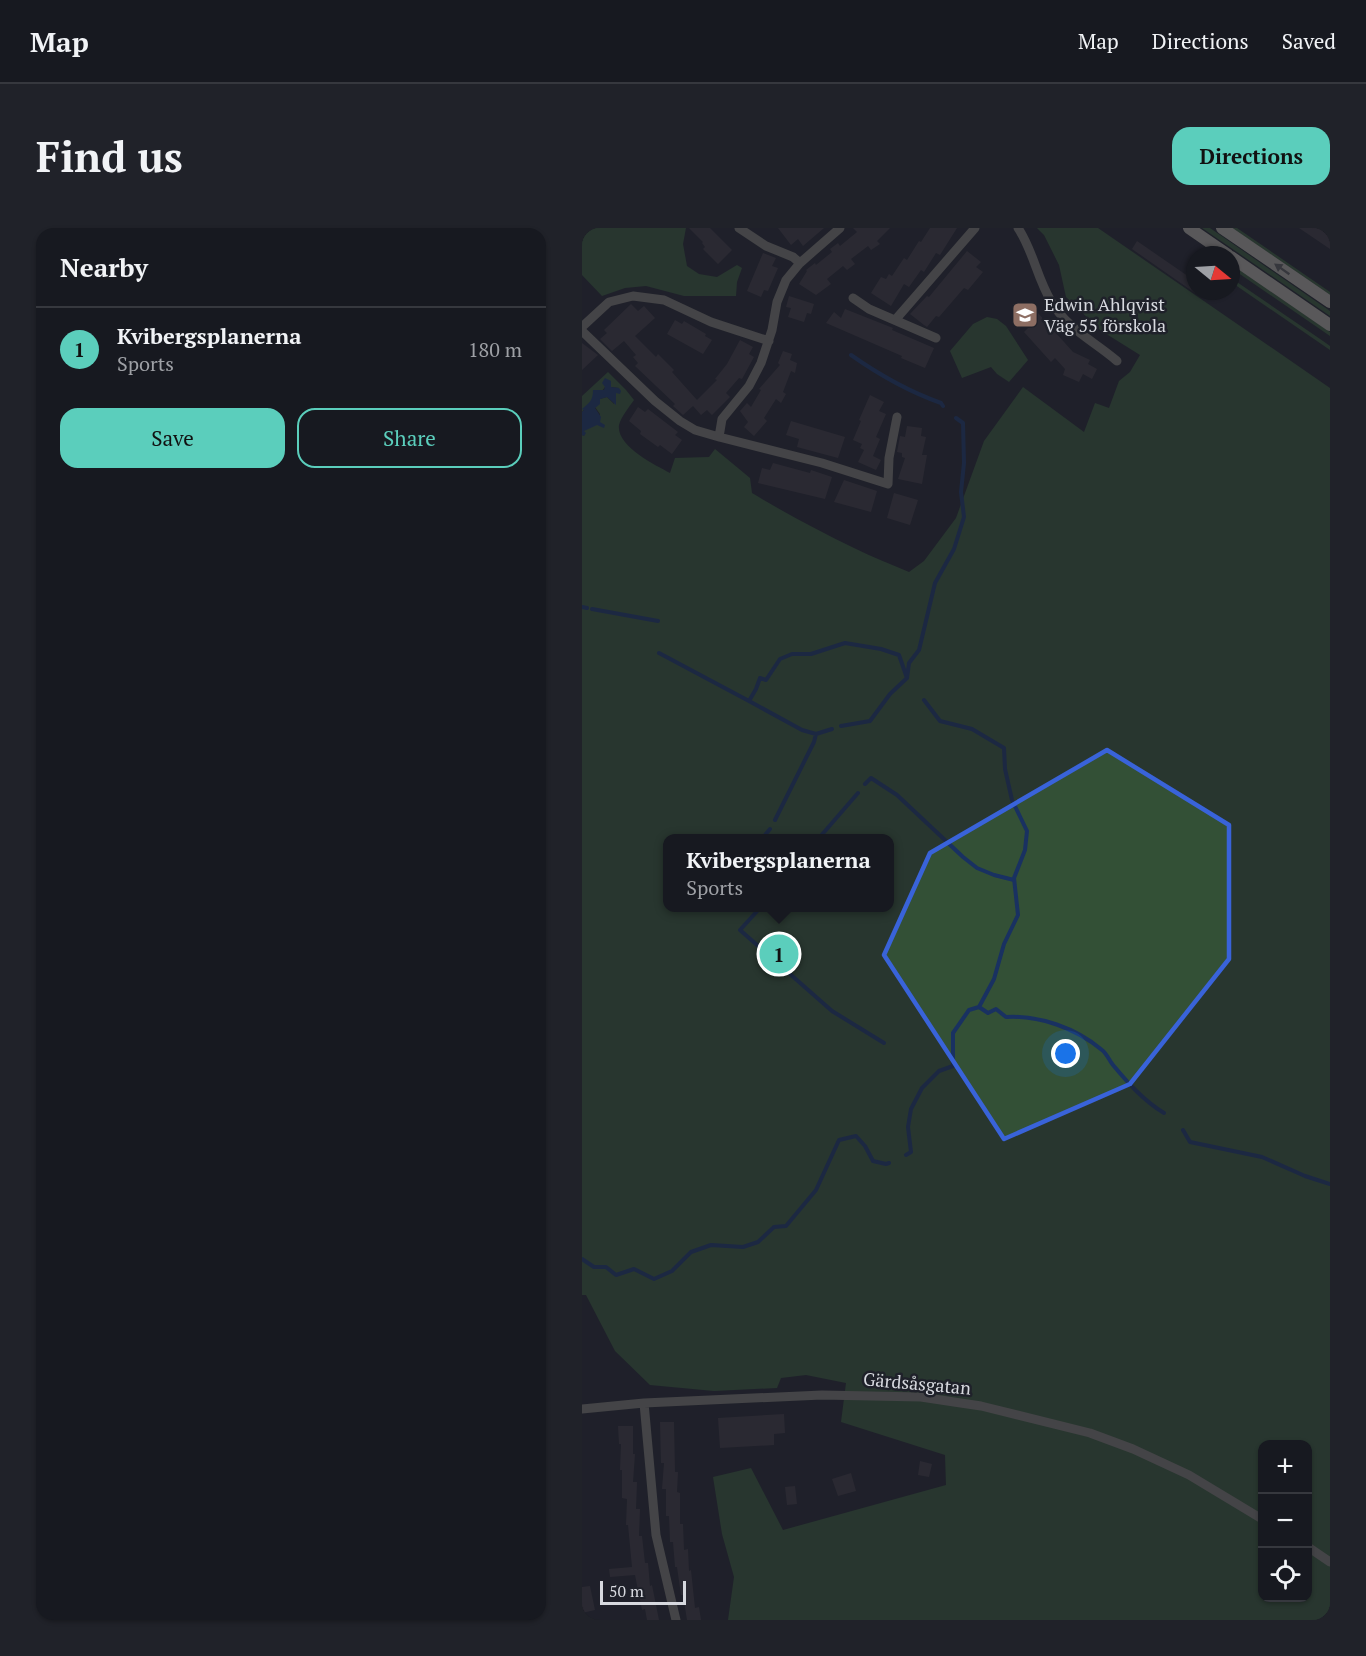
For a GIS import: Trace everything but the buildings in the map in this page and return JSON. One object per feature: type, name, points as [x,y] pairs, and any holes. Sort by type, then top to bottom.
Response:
[{"type":"main road","points":[[1189,228],[1215,246]]},
{"type":"main road","points":[[1222,228],[1330,302]]},
{"type":"main road","points":[[1240,263],[1330,325]]},
{"type":"street","points":[[739,228],[766,246],[793,257],[800,263]]},
{"type":"street","points":[[719,437],[722,419],[749,386],[761,363],[769,341],[777,302],[786,280],[800,263],[840,228]]},
{"type":"street","points":[[896,319],[975,228]]},
{"type":"street","points":[[1018,228],[1028,244],[1050,300],[1061,316],[1073,330],[1102,348],[1117,361]]},
{"type":"street","points":[[769,341],[711,322],[664,300],[633,296],[609,302],[582,329],[655,401],[695,430],[822,463],[888,484],[889,458],[897,417]]},
{"type":"street","points":[[854,298],[869,309],[936,338]]},
{"type":"street","name":"Gärdsåsgatan","points":[[582,1409],[644,1403],[840,1395],[921,1397],[981,1406],[1090,1433],[1133,1449],[1189,1476],[1258,1516]]},
{"type":"street","points":[[644,1403],[657,1534],[676,1620]]},
{"type":"street","points":[[1309,1548],[1330,1562]]},
{"type":"highlighted area","points":[[1107,750],[1229,825],[1229,959],[1130,1084],[1004,1139],[884,955],[930,853]]},
{"type":"green space","points":[[582,228],[686,228],[683,244],[687,266],[699,274],[717,277],[737,265],[742,268],[737,282],[736,296],[684,296],[646,286],[625,288],[602,296],[582,275]]},
{"type":"green space","points":[[1037,228],[1098,228],[1186,289],[1186,300],[1202,300],[1330,388],[1330,1620],[728,1620],[734,1577],[722,1534],[713,1477],[751,1468],[783,1530],[946,1485],[945,1455],[841,1422],[846,1383],[806,1375],[781,1378],[777,1388],[714,1391],[650,1385],[615,1351],[586,1295],[582,1295],[582,435],[584,436],[585,433],[583,431],[600,422],[600,414],[595,407],[600,399],[607,397],[614,404],[615,393],[619,388],[610,385],[602,391],[593,390],[593,399],[582,412],[582,396],[608,372],[634,400],[620,422],[620,433],[630,447],[646,460],[670,473],[675,458],[709,457],[715,449],[750,478],[752,493],[828,535],[909,572],[924,561],[956,518],[984,441],[1023,387],[1084,432],[1095,403],[1109,408],[1119,381],[1130,372],[1140,355],[1100,330],[1066,297],[1059,265],[1044,235]]},
{"type":"green space","points":[[1202,228],[1210,228],[1236,246],[1228,246]]},
{"type":"green space","points":[[1232,228],[1237,228],[1330,292],[1330,295]]},
{"type":"green space","points":[[1240,249],[1330,311],[1330,316],[1240,254]]},
{"type":"green space","points":[[1240,270],[1330,332],[1330,336],[1240,274]]},
{"type":"green space","points":[[1240,284],[1330,346],[1330,350],[1240,288]]},
{"type":"green space","points":[[987,317],[997,319],[1006,326],[1028,360],[1009,382],[991,367],[962,378],[950,351],[973,324]]},
{"type":"water","points":[[605,378],[611,381],[611,387],[619,388],[620,394],[616,393],[616,405],[607,397],[600,399],[600,404],[595,408],[601,417],[600,422],[605,425],[604,428],[597,425],[584,431],[586,433],[584,436],[582,435],[582,412],[584,410],[582,409],[589,403],[593,390],[604,390],[602,383]]},
{"type":"waterway","points":[[851,355],[894,382],[941,403],[943,406]]},
{"type":"waterway","points":[[841,726],[870,721],[890,694],[907,678],[909,663],[919,650],[935,583],[954,549],[964,517],[961,492],[964,463],[963,423],[956,418]]},
{"type":"waterway","points":[[582,607],[587,608]]},
{"type":"waterway","points":[[592,609],[658,621]]},
{"type":"waterway","points":[[659,653],[749,701],[760,678],[766,680],[780,659],[792,654],[811,654],[845,643],[881,649],[899,655],[907,678]]},
{"type":"waterway","points":[[924,700],[940,721],[972,729],[1004,748],[1005,769],[1012,800],[1027,831],[1025,850],[1014,878],[1018,915],[1004,944],[994,979],[979,1007]]},
{"type":"waterway","points":[[749,701],[802,730],[816,734],[832,729]]},
{"type":"waterway","points":[[775,820],[816,734]]},
{"type":"waterway","points":[[865,784],[871,778],[897,795],[977,868],[1014,880]]},
{"type":"waterway","points":[[822,834],[858,793]]},
{"type":"waterway","points":[[766,834],[770,829]]},
{"type":"waterway","points":[[756,912],[740,930],[832,1011],[884,1043]]},
{"type":"waterway","points":[[906,1155],[911,1152],[908,1127],[911,1109],[922,1088],[939,1071],[953,1066],[953,1033],[969,1010],[979,1007],[988,1013],[996,1009],[1006,1017],[1031,1018],[1057,1024],[1081,1035],[1104,1052],[1137,1091],[1164,1113]]},
{"type":"waterway","points":[[1183,1130],[1190,1142],[1262,1157],[1330,1184]]},
{"type":"waterway","points":[[582,1259],[594,1267],[606,1267],[616,1275],[634,1269],[654,1279],[672,1271],[691,1252],[711,1245],[743,1247],[758,1242],[774,1227],[786,1226],[816,1190],[839,1140],[856,1136],[865,1146],[873,1161],[889,1163]]},
{"type":"place","name":"Edwin Ahlqvist Väg 55 förskola","points":[[1025,315]]},
{"type":"place","name":"Kvibergsplanerna","points":[[779,954]]}]
